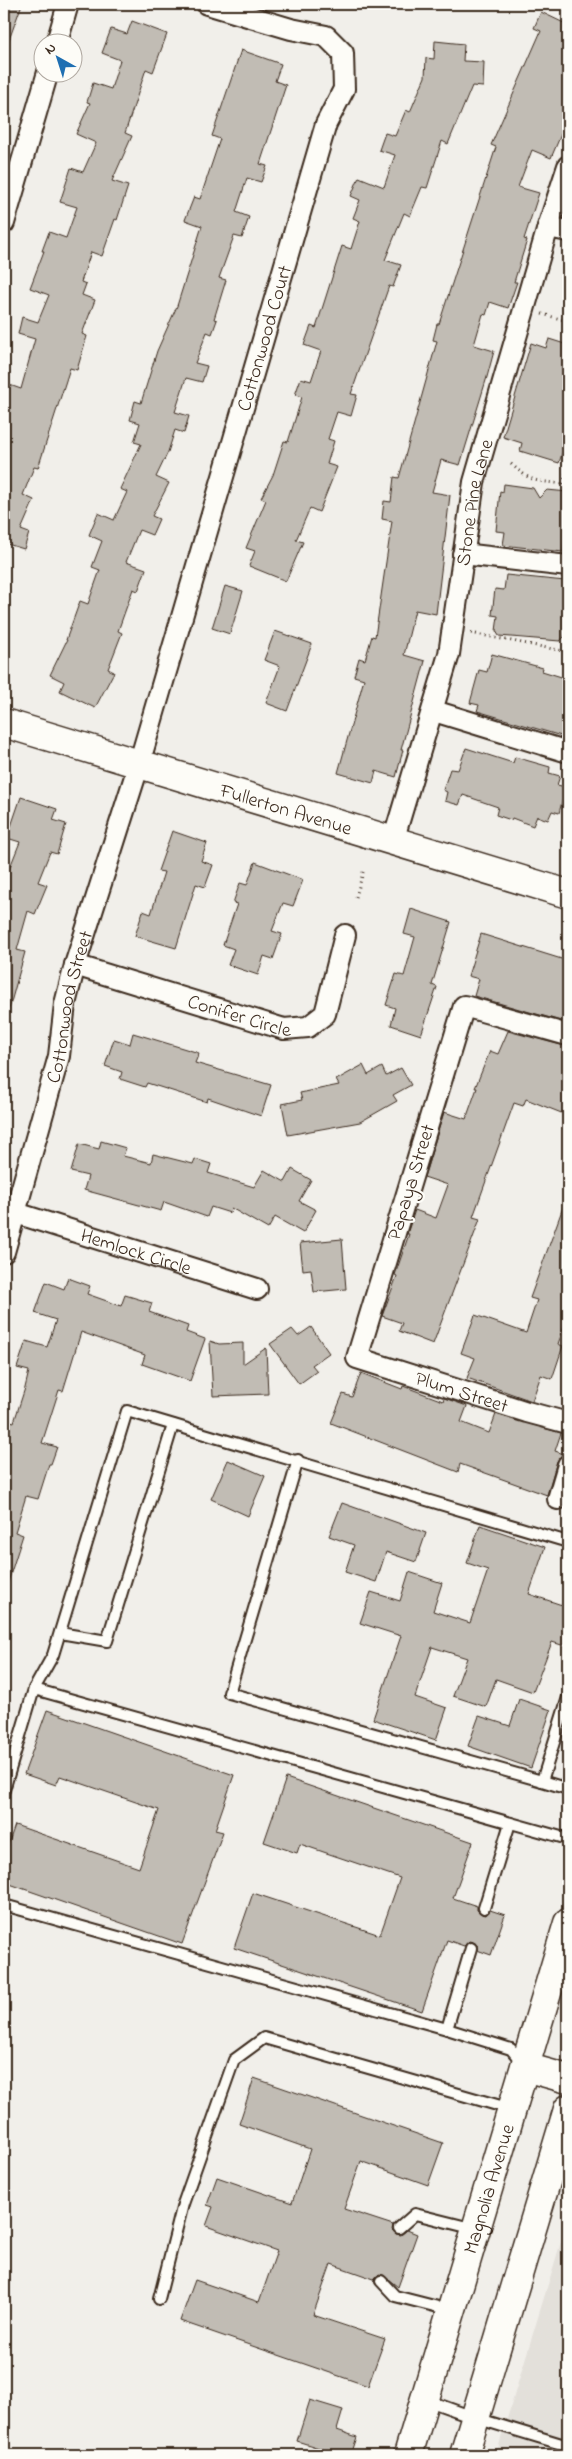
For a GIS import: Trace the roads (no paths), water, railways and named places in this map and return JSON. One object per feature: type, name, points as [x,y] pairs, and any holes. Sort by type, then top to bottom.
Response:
[{"type":"main road","name":"Fullerton Avenue","points":[[4,722],[568,894]]},
{"type":"main road","name":"Magnolia Avenue","points":[[408,2455],[568,1923]]},
{"type":"main road","points":[[525,2066],[568,2079]]},
{"type":"main road","points":[[464,2455],[568,2109]]},
{"type":"street","points":[[60,32],[68,4]]},
{"type":"street","name":"Cottonwood Court","points":[[139,764],[326,124],[344,89],[343,53],[326,36],[291,29],[207,4]]},
{"type":"street","points":[[4,223],[45,82]]},
{"type":"street","name":"Stone Pine Lane","points":[[393,841],[434,711],[449,654],[474,482],[548,226],[568,166]]},
{"type":"street","points":[[548,226],[568,231]]},
{"type":"street","points":[[463,554],[568,566]]},
{"type":"street","points":[[434,711],[568,752]]},
{"type":"street","name":"Cottonwood Street","points":[[4,1252],[60,1056],[66,1004],[76,965],[139,764]]},
{"type":"street","name":"Conifer Circle","points":[[76,965],[284,1029],[308,1027],[325,1014],[345,935]]},
{"type":"street","name":"Papaya Street","points":[[357,1358],[464,1006],[568,1035]]},
{"type":"street","name":"Hemlock Circle","points":[[16,1213],[257,1289]]},
{"type":"street","name":"Plum Street","points":[[357,1358],[527,1412],[568,1423]]},
{"type":"street","points":[[558,1499],[568,1464]]},
{"type":"lane","points":[[4,1790],[34,1689],[53,1655],[127,1411],[298,1460],[568,1542]]},
{"type":"lane","points":[[60,1633],[107,1641],[172,1425]]},
{"type":"lane","points":[[298,1460],[229,1693],[568,1789]]},
{"type":"lane","points":[[34,1689],[568,1839]]},
{"type":"lane","points":[[542,1781],[568,1697]]},
{"type":"lane","points":[[484,1908],[510,1823]]},
{"type":"lane","points":[[4,1905],[447,2028],[511,2049],[525,2066]]},
{"type":"lane","points":[[447,2028],[471,1948]]},
{"type":"lane","points":[[159,2299],[183,2204],[234,2060],[264,2038],[512,2109]]},
{"type":"lane","points":[[399,2228],[415,2214],[476,2229]]},
{"type":"lane","points":[[381,2281],[395,2296],[452,2310]]},
{"type":"lane","points":[[425,2400],[476,2418],[568,2446]]}]
